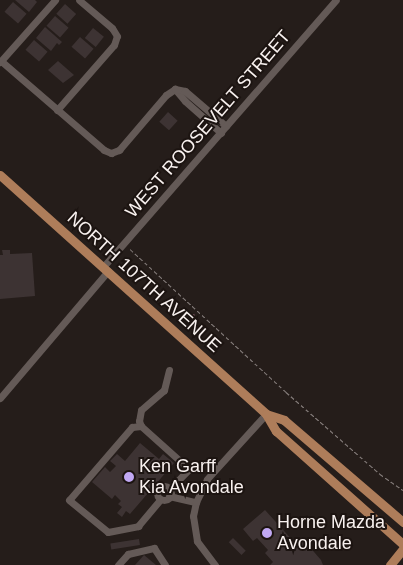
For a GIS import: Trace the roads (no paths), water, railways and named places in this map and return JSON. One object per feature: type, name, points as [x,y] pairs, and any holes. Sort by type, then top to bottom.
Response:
[{"type":"main road","name":"NORTH 107TH AVENUE","points":[[0,175],[266,414],[276,431],[403,544]]},
{"type":"main road","name":"NORTH 107TH AVENUE","points":[[266,414],[284,420],[403,522]]},
{"type":"main road","points":[[390,565],[403,549]]},
{"type":"street","points":[[55,0],[1,62],[104,150],[111,153],[119,150],[166,95],[174,89],[185,91],[226,126]]},
{"type":"street","points":[[57,110],[114,45],[117,36],[112,28],[79,0]]},
{"type":"street","name":"WEST ROOSEVELT STREET","points":[[0,398],[106,269],[124,244],[336,0]]},
{"type":"street","points":[[174,89],[221,133]]},
{"type":"street","points":[[188,104],[194,98]]},
{"type":"street","points":[[141,426],[132,427],[69,500],[108,532],[138,526],[161,499],[166,499],[189,468],[141,426],[139,421],[141,410],[164,390],[168,370]]},
{"type":"street","points":[[216,565],[197,541],[193,516],[196,502],[207,479],[266,414]]},
{"type":"street","points":[[161,499],[157,496],[158,489],[164,487],[169,493],[196,502]]},
{"type":"street","points":[[118,565],[128,554],[154,548],[165,565]]},
{"type":"waterway","points":[[187,321],[194,315]]},
{"type":"place","name":"Ken Garff Kia Avondale","points":[[129,477]]},
{"type":"place","name":"Horne Mazda Avondale","points":[[267,533]]}]
